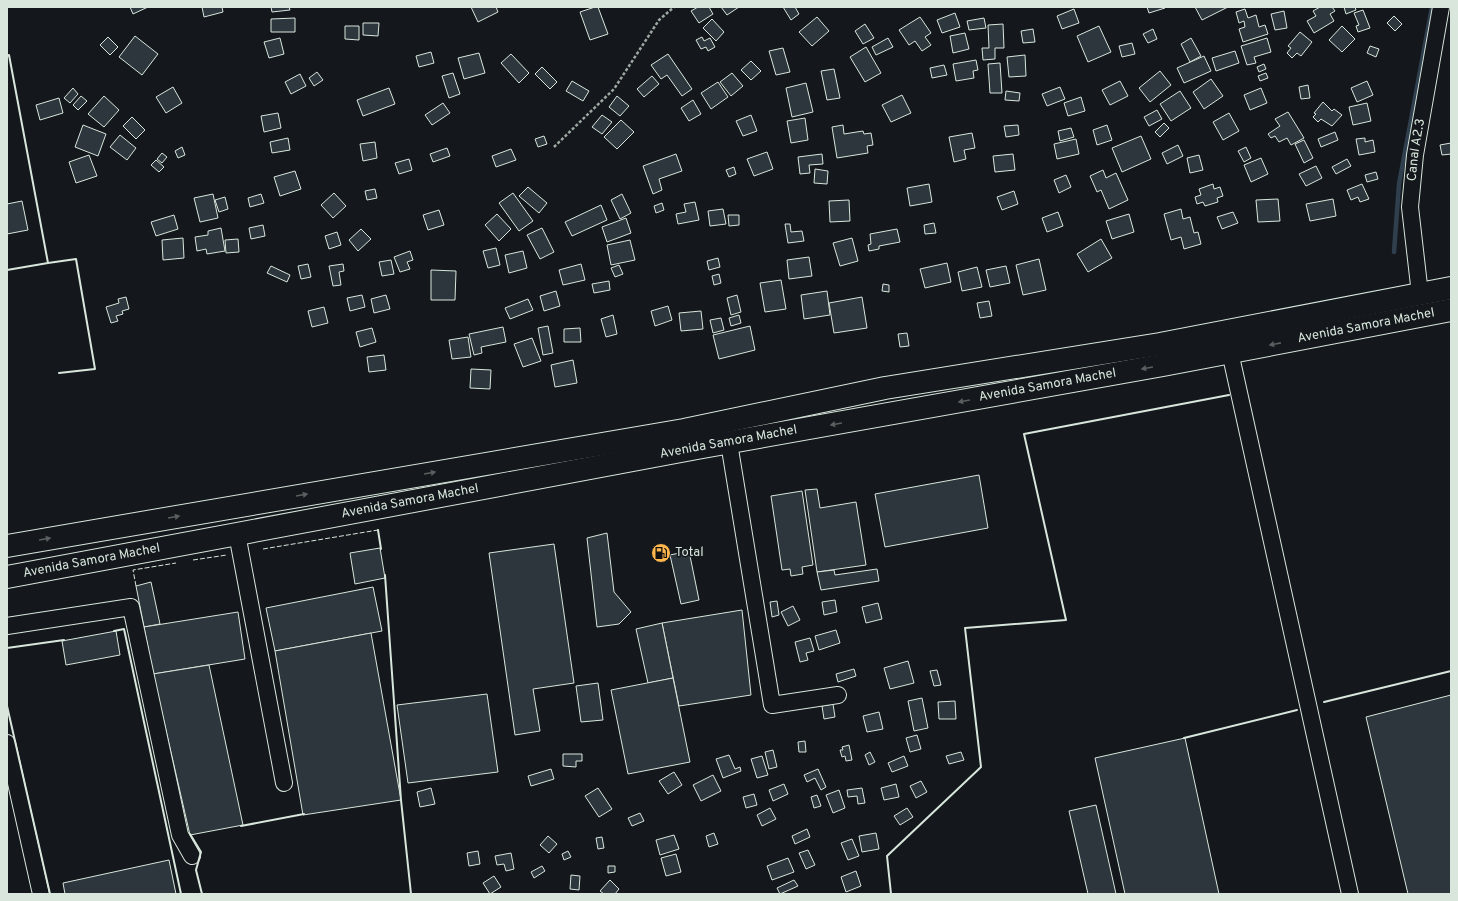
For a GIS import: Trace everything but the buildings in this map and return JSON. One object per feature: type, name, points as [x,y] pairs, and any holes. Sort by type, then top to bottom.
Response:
[{"type":"highway","name":"Avenida Samora Machel","points":[[7,546],[684,430],[885,388],[1160,344],[1451,288]]},
{"type":"highway","name":"Avenida Samora Machel","points":[[7,577],[1451,310]]},
{"type":"street","name":"Canal A2.3","points":[[1420,294],[1410,208],[1416,155],[1442,7]]},
{"type":"street","points":[[1230,352],[1350,894]]},
{"type":"street","points":[[729,443],[772,705],[838,695]]},
{"type":"street","points":[[237,534],[284,783]]},
{"type":"street","points":[[7,626],[131,607],[180,835],[192,856]]},
{"type":"street","points":[[7,743],[41,894]]},
{"type":"path","points":[[554,147],[614,89],[660,20],[674,7]]},
{"type":"waterway","points":[[1394,252],[1399,184],[1432,7]]},
{"type":"fence","points":[[263,549],[378,530]]},
{"type":"fence","points":[[193,560],[227,555]]},
{"type":"fence","points":[[136,586],[133,570],[176,563]]},
{"type":"wall","points":[[7,56],[9,55],[48,263],[7,270]]},
{"type":"wall","points":[[48,263],[76,259],[95,369],[59,373]]},
{"type":"wall","points":[[891,894],[887,856],[981,767],[965,628],[1066,620],[1024,434],[1229,395]]},
{"type":"wall","points":[[378,530],[381,549]]},
{"type":"wall","points":[[385,575],[401,800],[411,894]]},
{"type":"wall","points":[[114,631],[124,629],[181,894]]},
{"type":"wall","points":[[7,648],[64,640]]},
{"type":"wall","points":[[1324,702],[1451,671]]},
{"type":"wall","points":[[7,706],[50,894]]},
{"type":"wall","points":[[1184,738],[1297,710]]},
{"type":"wall","points":[[241,826],[304,814]]},
{"type":"wall","points":[[190,834],[201,852],[196,870],[202,894]]},
{"type":"place","name":"Total","points":[[661,553]]}]
